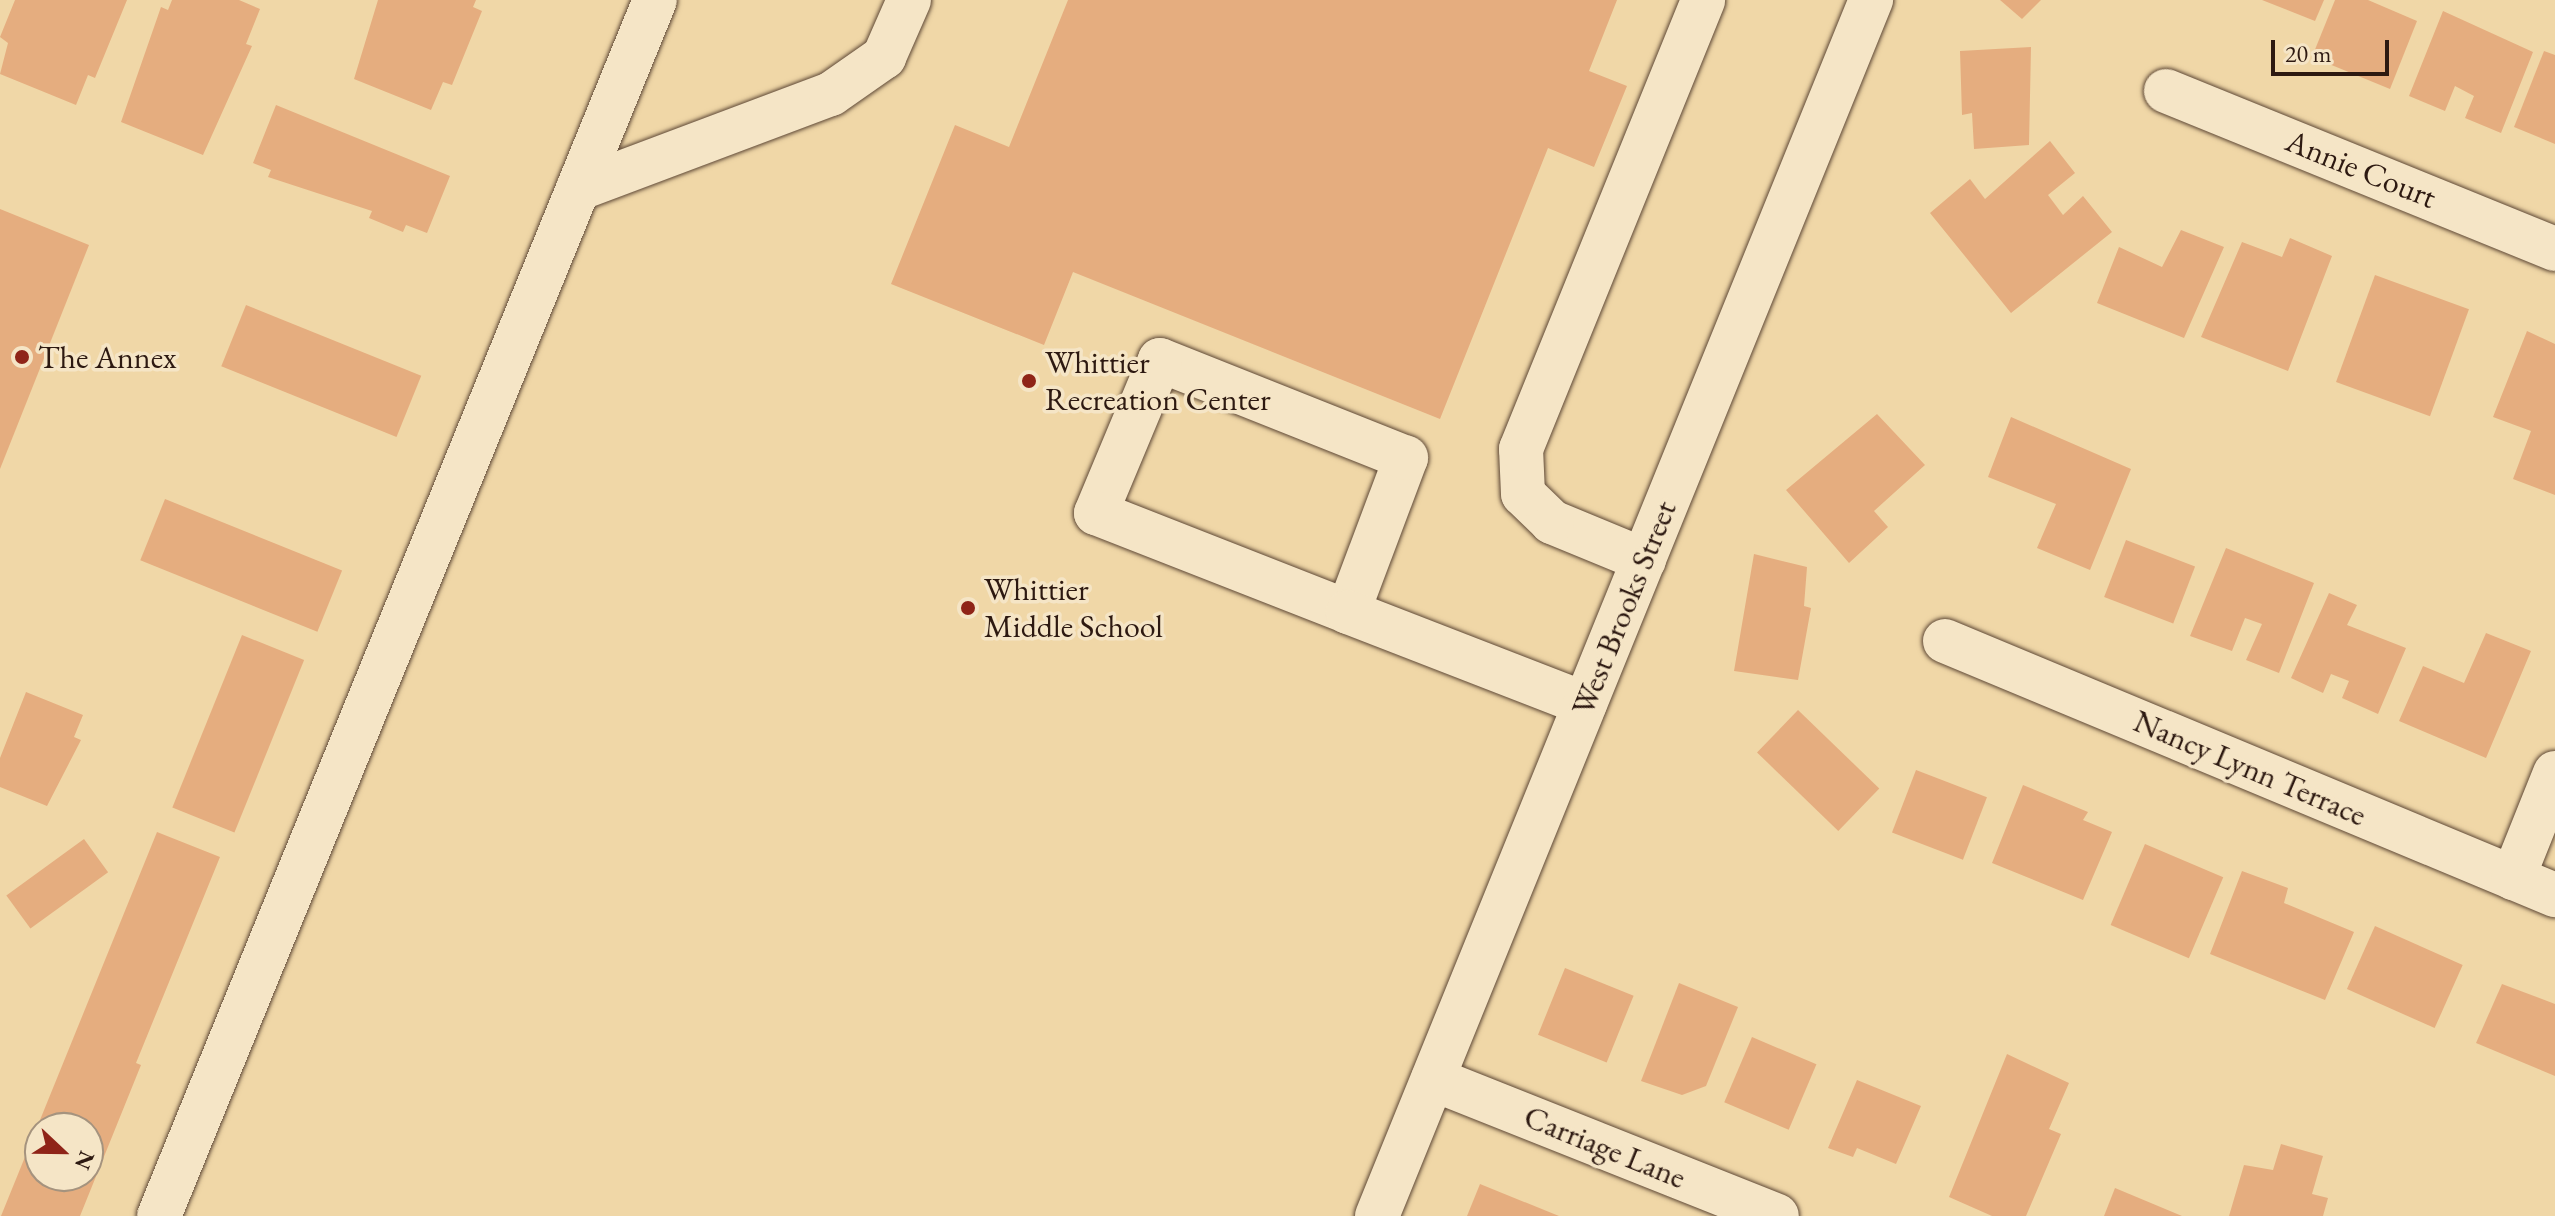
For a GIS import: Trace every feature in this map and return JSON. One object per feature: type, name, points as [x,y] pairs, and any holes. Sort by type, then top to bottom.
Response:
[{"type":"street","points":[[159,1216],[655,0]]},
{"type":"street","points":[[578,189],[831,94],[884,57],[909,0]]},
{"type":"street","points":[[1644,560],[1552,522],[1523,494],[1521,449],[1703,0]]},
{"type":"street","name":"West Brooks Street","points":[[1377,1216],[1871,0]]},
{"type":"street","name":"Annie Court","points":[[2166,91],[2555,249]]},
{"type":"street","points":[[1348,612],[1406,458],[1160,360],[1096,513],[1348,612],[1585,704]]},
{"type":"street","name":"Nancy Lynn Terrace","points":[[1945,641],[2555,895]]},
{"type":"street","points":[[2513,878],[2555,773]]},
{"type":"street","name":"Carriage Lane","points":[[1433,1079],[1777,1216]]},
{"type":"building","points":[[15,0],[127,0],[95,78],[88,75],[76,105],[0,74],[8,43],[0,37]]},
{"type":"building","points":[[172,0],[239,0],[260,9],[246,44],[252,46],[203,155],[121,122],[161,7],[168,10]]},
{"type":"building","points":[[378,0],[476,0],[473,7],[482,11],[452,85],[443,82],[431,110],[354,79]]},
{"type":"building","points":[[1068,0],[1617,0],[1589,71],[1627,86],[1594,167],[1548,148],[1440,419],[1073,272],[1044,345],[891,284],[955,125],[1009,147]]},
{"type":"building","points":[[2000,0],[2041,0],[2022,19]]},
{"type":"building","points":[[2262,0],[2324,0],[2315,21]]},
{"type":"building","points":[[2335,0],[2368,0],[2417,21],[2390,89],[2312,57]]},
{"type":"building","points":[[2443,11],[2533,52],[2501,133],[2465,118],[2474,96],[2455,86],[2445,111],[2409,96]]},
{"type":"building","points":[[2031,47],[2029,145],[1974,149],[1972,113],[1962,115],[1960,51]]},
{"type":"building","points":[[2544,51],[2555,55],[2555,144],[2514,127]]},
{"type":"building","points":[[276,105],[450,176],[427,233],[406,225],[403,232],[369,218],[372,211],[268,177],[271,170],[253,163]]},
{"type":"building","points":[[2050,141],[2075,173],[2048,195],[2063,215],[2083,196],[2112,232],[2011,313],[1930,213],[1970,179],[1985,199]]},
{"type":"building","name":"The Annex","points":[[0,209],[89,245],[0,469]]},
{"type":"building","points":[[2181,230],[2224,247],[2184,338],[2097,303],[2119,247],[2162,267]]},
{"type":"building","points":[[2290,238],[2332,256],[2288,371],[2201,337],[2242,242],[2282,257]]},
{"type":"building","points":[[2375,275],[2469,309],[2430,416],[2336,382]]},
{"type":"building","points":[[246,305],[421,376],[397,437],[221,366]]},
{"type":"building","points":[[2527,331],[2555,344],[2555,495],[2513,479],[2531,431],[2493,417]]},
{"type":"building","points":[[1877,414],[1925,465],[1874,511],[1888,527],[1849,563],[1786,490]]},
{"type":"building","points":[[2011,417],[2131,469],[2090,570],[2037,548],[2056,504],[1988,477]]},
{"type":"building","points":[[165,499],[342,571],[317,632],[140,560]]},
{"type":"building","points":[[2126,540],[2195,567],[2173,623],[2104,597]]},
{"type":"building","points":[[2226,548],[2314,583],[2279,673],[2246,660],[2262,624],[2245,618],[2232,651],[2190,636]]},
{"type":"building","points":[[1754,554],[1807,567],[1804,606],[1811,608],[1798,680],[1734,671]]},
{"type":"building","points":[[2329,593],[2357,605],[2347,625],[2406,648],[2378,714],[2342,698],[2349,681],[2331,674],[2323,693],[2291,678]]},
{"type":"building","points":[[2486,633],[2531,651],[2486,758],[2399,721],[2423,666],[2464,683]]},
{"type":"building","points":[[242,635],[304,660],[234,833],[172,807]]},
{"type":"building","points":[[26,692],[83,715],[74,737],[81,740],[47,806],[0,787],[0,758]]},
{"type":"building","points":[[1798,710],[1879,788],[1838,831],[1757,752]]},
{"type":"building","points":[[1916,770],[1987,797],[1963,860],[1892,833]]},
{"type":"building","points":[[2023,785],[2088,812],[2083,820],[2112,832],[2083,900],[1992,863]]},
{"type":"building","points":[[157,832],[220,857],[136,1063],[141,1065],[104,1157],[104,1112],[43,1112]]},
{"type":"building","points":[[84,839],[108,872],[30,929],[6,895]]},
{"type":"building","points":[[2145,844],[2223,877],[2189,958],[2111,925]]},
{"type":"building","points":[[2242,871],[2288,888],[2284,903],[2354,932],[2325,1000],[2210,954]]},
{"type":"building","points":[[2375,926],[2463,965],[2435,1028],[2347,989]]},
{"type":"building","points":[[1565,968],[1634,996],[1607,1062],[1538,1035]]},
{"type":"building","points":[[1679,983],[1738,1007],[1706,1086],[1682,1095],[1641,1081]]},
{"type":"building","points":[[2502,984],[2555,1004],[2555,1076],[2476,1043]]},
{"type":"building","points":[[1752,1037],[1816,1064],[1789,1130],[1724,1102]]},
{"type":"building","points":[[2007,1054],[2069,1083],[2049,1129],[2061,1134],[2026,1216],[1992,1216],[1949,1197]]},
{"type":"building","points":[[1857,1080],[1921,1106],[1896,1164],[1857,1148],[1853,1157],[1828,1148]]},
{"type":"building","points":[[2281,1144],[2323,1156],[2312,1194],[2328,1198],[2323,1216],[2229,1216],[2244,1165],[2273,1170]]},
{"type":"building","points":[[24,1159],[24,1192],[90,1192],[80,1216],[1,1216]]},
{"type":"building","points":[[1480,1184],[1559,1216],[1467,1216]]},
{"type":"building","points":[[2115,1188],[2182,1216],[2104,1216]]},
{"type":"place","name":"The Annex","points":[[22,357]]},
{"type":"place","name":"Whittier Recreation Center","points":[[1029,381]]},
{"type":"place","name":"Whittier Middle School","points":[[968,608]]}]
